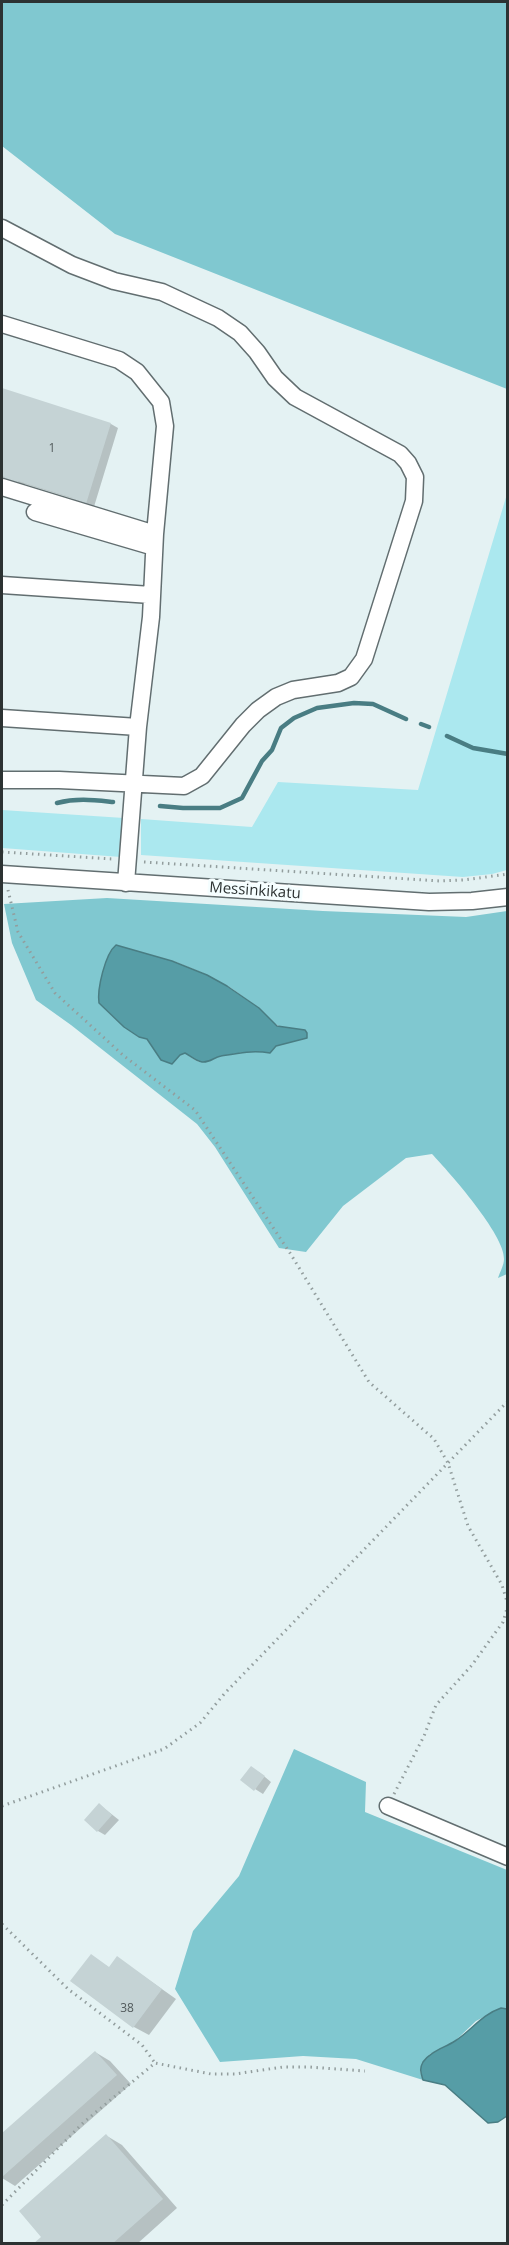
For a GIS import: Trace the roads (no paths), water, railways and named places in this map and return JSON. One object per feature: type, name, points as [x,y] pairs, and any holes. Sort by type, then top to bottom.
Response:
[{"type":"street","points":[[2,228],[72,265],[114,281],[162,292],[218,318],[240,333],[275,378],[295,398],[400,454],[412,470],[416,489],[408,523],[364,659],[351,677],[338,683],[294,690],[276,697],[243,725],[213,765],[192,783],[174,787],[60,780],[2,780]]},
{"type":"street","points":[[2,324],[119,360],[138,372],[160,402],[165,426],[154,541],[151,617],[138,727],[126,883]]},
{"type":"street","points":[[2,487],[154,541]]},
{"type":"street","points":[[35,512],[154,541]]},
{"type":"street","points":[[2,585],[151,595]]},
{"type":"street","points":[[2,717],[138,727]]},
{"type":"street","name":"Messinkikatu","points":[[3,874],[429,902],[507,897]]},
{"type":"street","points":[[388,1806],[507,1857]]},
{"type":"waterway","points":[[160,806],[220,808],[242,798],[262,761],[272,750],[281,728],[294,718],[317,708],[354,703],[373,704],[406,719]]},
{"type":"waterway","points":[[421,724],[429,727]]},
{"type":"waterway","points":[[447,736],[473,748],[508,754]]},
{"type":"waterway","points":[[57,803],[78,800],[113,802]]}]
